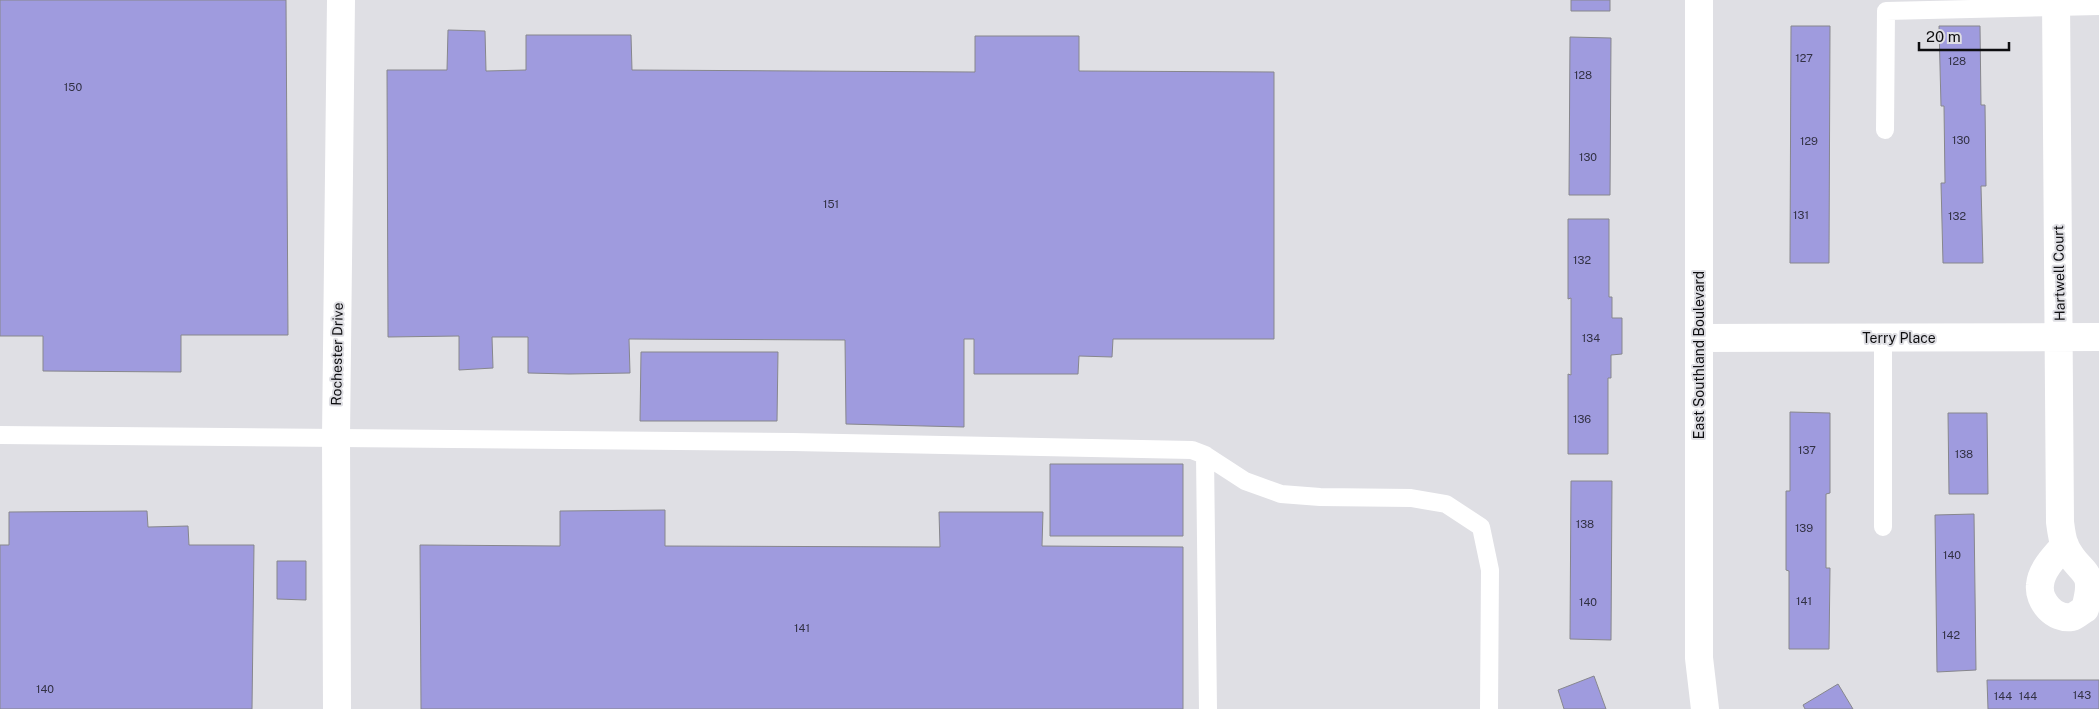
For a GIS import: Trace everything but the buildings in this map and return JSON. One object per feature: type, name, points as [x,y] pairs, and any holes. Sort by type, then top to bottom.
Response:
[{"type":"street","name":"Rochester Drive","points":[[337,709],[336,437],[341,0]]},
{"type":"street","name":"East Southland Boulevard","points":[[1700,0],[1699,658],[1705,709]]},
{"type":"street","name":"Hartwell Court","points":[[2056,4],[2060,522],[2065,545]]},
{"type":"street","name":"Terry Place","points":[[1699,338],[2099,338]]},
{"type":"lane","points":[[1885,130],[1886,6],[2056,4],[2099,6]]},
{"type":"lane","points":[[1883,527],[1884,338]]},
{"type":"lane","points":[[0,435],[793,442],[1192,450],[1205,455],[1245,481],[1281,494],[1419,499],[1446,504],[1481,527],[1490,570],[1489,709]]},
{"type":"lane","points":[[1205,455],[1208,709]]}]
